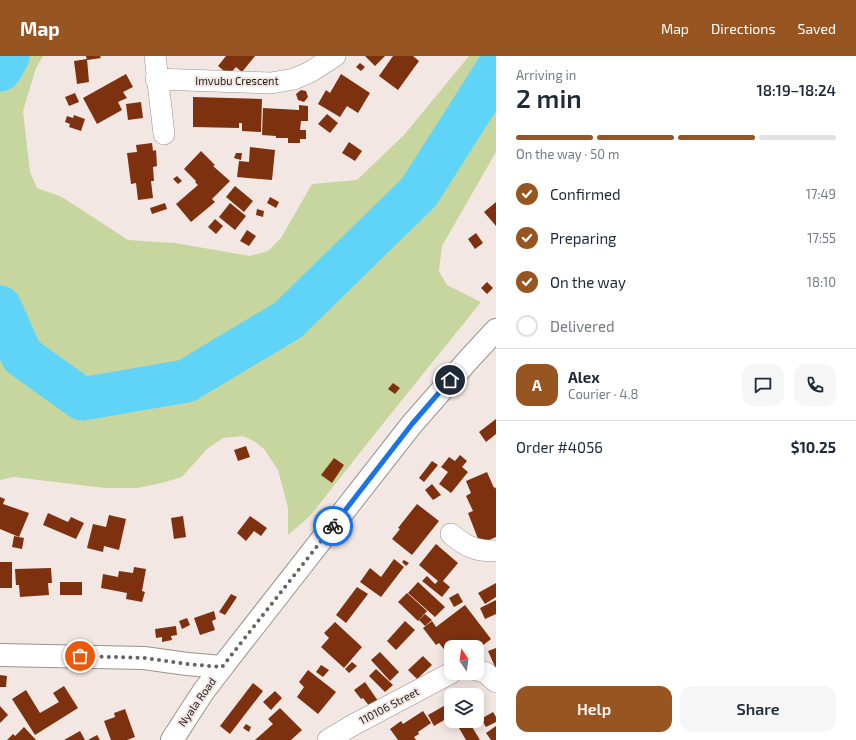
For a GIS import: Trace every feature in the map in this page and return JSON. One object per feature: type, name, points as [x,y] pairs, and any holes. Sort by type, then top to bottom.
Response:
[{"type":"street","points":[[155,56],[156,79],[164,134]]},
{"type":"street","name":"Imvubu Crescent","points":[[156,79],[271,83],[294,79],[310,72],[335,56]]},
{"type":"street","name":"Nyala Road","points":[[172,740],[203,692],[412,424],[496,330]]},
{"type":"street","points":[[451,534],[462,544],[468,547],[496,551]]},
{"type":"street","points":[[0,655],[144,658],[222,667]]},
{"type":"street","points":[[484,672],[496,682]]},
{"type":"street","name":"110106 Street","points":[[328,740],[444,677]]},
{"type":"green space","points":[[0,56],[43,56],[36,68],[23,111],[30,172],[37,188],[62,197],[128,240],[175,243],[250,256],[268,251],[281,238],[312,184],[357,180],[404,135],[469,56],[496,56],[496,152],[442,246],[439,271],[447,285],[481,302],[310,516],[288,535],[288,508],[278,470],[264,449],[254,441],[243,436],[223,438],[207,449],[182,477],[137,488],[105,488],[14,477],[0,480]]},
{"type":"building","points":[[86,56],[100,56],[101,58],[87,60]]},
{"type":"building","points":[[226,56],[255,56],[242,72],[236,67],[229,75],[218,66]]},
{"type":"building","points":[[365,56],[385,56],[375,66]]},
{"type":"building","points":[[393,56],[413,56],[419,61],[398,90],[379,76]]},
{"type":"building","points":[[87,59],[89,82],[77,84],[74,61]]},
{"type":"building","points":[[360,63],[365,67],[361,71],[356,67]]},
{"type":"building","points":[[126,74],[133,87],[123,92],[127,98],[118,102],[122,110],[97,124],[83,98]]},
{"type":"building","points":[[341,74],[370,93],[358,113],[347,106],[340,117],[318,104],[326,90],[330,93]]},
{"type":"building","points":[[301,90],[306,91],[308,97],[304,102],[298,100],[296,94]]},
{"type":"building","points":[[75,93],[79,102],[69,106],[65,97]]},
{"type":"building","points":[[193,97],[262,99],[261,132],[242,131],[242,123],[239,123],[239,128],[193,127]]},
{"type":"building","points":[[141,102],[143,118],[128,120],[126,104]]},
{"type":"building","points":[[299,105],[308,106],[308,121],[301,121],[300,130],[306,130],[306,139],[300,139],[300,143],[288,143],[288,138],[276,138],[276,136],[262,135],[263,108],[299,110]]},
{"type":"building","points":[[327,114],[338,123],[330,133],[318,124]]},
{"type":"building","points":[[74,115],[85,119],[81,131],[69,127],[70,124],[65,122],[67,116],[73,118]]},
{"type":"building","points":[[349,142],[362,151],[355,161],[342,153]]},
{"type":"building","points":[[152,143],[153,151],[156,150],[157,166],[153,167],[154,181],[151,181],[153,198],[138,200],[136,183],[131,184],[127,153],[137,152],[136,145]]},
{"type":"building","points":[[250,147],[275,150],[272,180],[237,177],[239,161],[249,162]]},
{"type":"building","points":[[201,151],[215,165],[213,166],[230,181],[212,199],[215,202],[191,222],[176,204],[198,185],[184,169]]},
{"type":"building","points":[[236,153],[242,153],[241,160],[234,158]]},
{"type":"building","points":[[177,176],[182,181],[178,184],[173,179]]},
{"type":"building","points":[[235,186],[253,201],[244,212],[226,197]]},
{"type":"building","points":[[270,197],[279,202],[276,208],[267,203]]},
{"type":"building","points":[[496,202],[496,226],[484,212]]},
{"type":"building","points":[[165,203],[167,209],[152,214],[150,208]]},
{"type":"building","points":[[230,203],[246,216],[235,230],[219,217]]},
{"type":"building","points":[[257,209],[264,211],[263,217],[256,215]]},
{"type":"building","points":[[215,219],[223,226],[216,234],[208,227]]},
{"type":"building","points":[[247,230],[256,236],[249,246],[240,241]]},
{"type":"building","points":[[476,233],[483,243],[475,249],[468,239]]},
{"type":"building","points":[[487,282],[493,288],[487,294],[481,288]]},
{"type":"building","points":[[393,383],[400,388],[395,394],[388,389]]},
{"type":"building","points":[[496,419],[496,434],[486,442],[479,432]]},
{"type":"building","points":[[246,446],[250,457],[238,461],[234,450]]},
{"type":"building","points":[[460,455],[467,461],[462,467],[468,472],[451,493],[439,484],[448,472],[441,467],[449,457],[455,461]]},
{"type":"building","points":[[334,458],[344,465],[332,483],[321,475]]},
{"type":"building","points":[[432,461],[438,465],[424,482],[419,478]]},
{"type":"building","points":[[487,472],[494,488],[495,487],[496,489],[496,537],[480,544],[468,513],[473,511],[466,496],[471,493],[466,481]]},
{"type":"building","points":[[432,484],[441,495],[433,500],[425,490]]},
{"type":"building","points":[[0,497],[5,499],[3,504],[29,513],[19,537],[0,529]]},
{"type":"building","points":[[417,504],[439,521],[412,555],[392,539],[400,529],[398,528]]},
{"type":"building","points":[[48,513],[68,522],[71,517],[84,523],[76,539],[43,525]]},
{"type":"building","points":[[109,515],[126,519],[119,550],[104,546],[103,552],[87,548],[93,524],[106,527]]},
{"type":"building","points":[[183,516],[186,537],[174,539],[171,518]]},
{"type":"building","points":[[250,516],[267,528],[261,536],[254,531],[246,541],[237,533]]},
{"type":"building","points":[[14,536],[24,538],[22,549],[12,547]]},
{"type":"building","points":[[436,544],[458,563],[443,581],[450,587],[442,597],[422,581],[427,576],[435,584],[438,581],[419,565]]},
{"type":"building","points":[[394,559],[404,567],[381,597],[360,582],[370,568],[381,577]]},
{"type":"building","points":[[404,560],[409,563],[406,566],[402,562]]},
{"type":"building","points":[[0,562],[12,562],[12,588],[0,588]]},
{"type":"building","points":[[134,567],[146,569],[142,591],[145,592],[142,602],[126,599],[127,593],[101,588],[103,574],[118,577],[119,571],[133,573]]},
{"type":"building","points":[[51,568],[52,583],[48,583],[49,595],[20,597],[19,585],[16,585],[15,569]]},
{"type":"building","points":[[60,582],[82,582],[82,595],[60,595]]},
{"type":"building","points":[[418,582],[445,607],[435,617],[408,593]]},
{"type":"building","points":[[496,583],[496,597],[485,604],[478,593]]},
{"type":"building","points":[[357,587],[368,594],[346,623],[336,615]]},
{"type":"building","points":[[407,593],[427,611],[418,621],[398,602]]},
{"type":"building","points":[[458,593],[463,602],[454,607],[449,598]]},
{"type":"building","points":[[231,594],[237,597],[225,615],[219,612]]},
{"type":"building","points":[[496,600],[496,614],[485,619],[480,608]]},
{"type":"building","points":[[465,605],[491,639],[484,644],[484,640],[444,640],[444,649],[439,643],[436,645],[423,628],[432,621],[436,627]]},
{"type":"building","points":[[214,611],[216,619],[212,621],[215,630],[200,635],[194,618]]},
{"type":"building","points":[[425,614],[432,620],[425,626],[419,620]]},
{"type":"building","points":[[187,618],[190,625],[182,629],[179,621]]},
{"type":"building","points":[[405,621],[415,630],[396,650],[387,641]]},
{"type":"building","points":[[335,622],[362,647],[344,668],[321,647],[329,638],[324,633]]},
{"type":"building","points":[[176,626],[177,635],[171,636],[172,640],[162,642],[162,637],[156,638],[155,629]]},
{"type":"building","points":[[496,648],[496,669],[488,651]]},
{"type":"building","points":[[380,652],[399,672],[390,681],[371,660]]},
{"type":"building","points":[[423,656],[432,665],[417,679],[408,670]]},
{"type":"building","points":[[352,662],[357,666],[349,673],[345,669]]},
{"type":"building","points":[[321,665],[329,670],[323,677],[316,672]]},
{"type":"building","points":[[376,669],[393,685],[385,692],[369,676]]},
{"type":"building","points":[[308,670],[336,692],[318,714],[297,697],[304,687],[299,682]]},
{"type":"building","points":[[0,675],[7,676],[6,687],[0,687]]},
{"type":"building","points":[[365,682],[378,701],[370,707],[354,690]]},
{"type":"building","points":[[253,683],[263,691],[230,734],[220,726]]},
{"type":"building","points":[[64,686],[78,708],[35,735],[12,699],[26,690],[40,713],[59,702],[53,693]]},
{"type":"building","points":[[275,691],[282,698],[271,710],[263,702]]},
{"type":"building","points":[[0,706],[8,715],[0,723]]},
{"type":"building","points":[[444,706],[444,720],[434,726],[428,715]]},
{"type":"building","points":[[280,708],[302,730],[291,740],[255,740],[273,724],[268,719]]},
{"type":"building","points":[[125,709],[135,737],[127,740],[111,740],[104,721],[115,717],[114,713]]},
{"type":"building","points":[[423,711],[431,723],[418,732],[419,734],[414,737],[416,740],[398,740],[390,729],[401,721],[403,724]]},
{"type":"building","points":[[493,712],[496,717],[496,722],[486,727],[484,724],[484,717]]},
{"type":"building","points":[[246,724],[251,727],[249,732],[243,728]]},
{"type":"building","points":[[496,726],[496,740],[491,740],[486,733]]},
{"type":"building","points":[[24,727],[36,740],[7,740],[13,734],[15,736]]},
{"type":"building","points":[[459,728],[473,728],[480,740],[466,740]]},
{"type":"building","points":[[80,731],[85,740],[64,740]]},
{"type":"building","points":[[97,735],[100,740],[88,740]]},
{"type":"waterway","points":[[0,70],[8,56]]},
{"type":"waterway","points":[[0,307],[22,356],[82,399],[186,381],[288,320],[419,192],[496,71]]},
{"type":"way so far","points":[[80,656],[144,658],[222,667],[333,526]]},
{"type":"route","points":[[333,526],[412,424],[450,380]]}]
